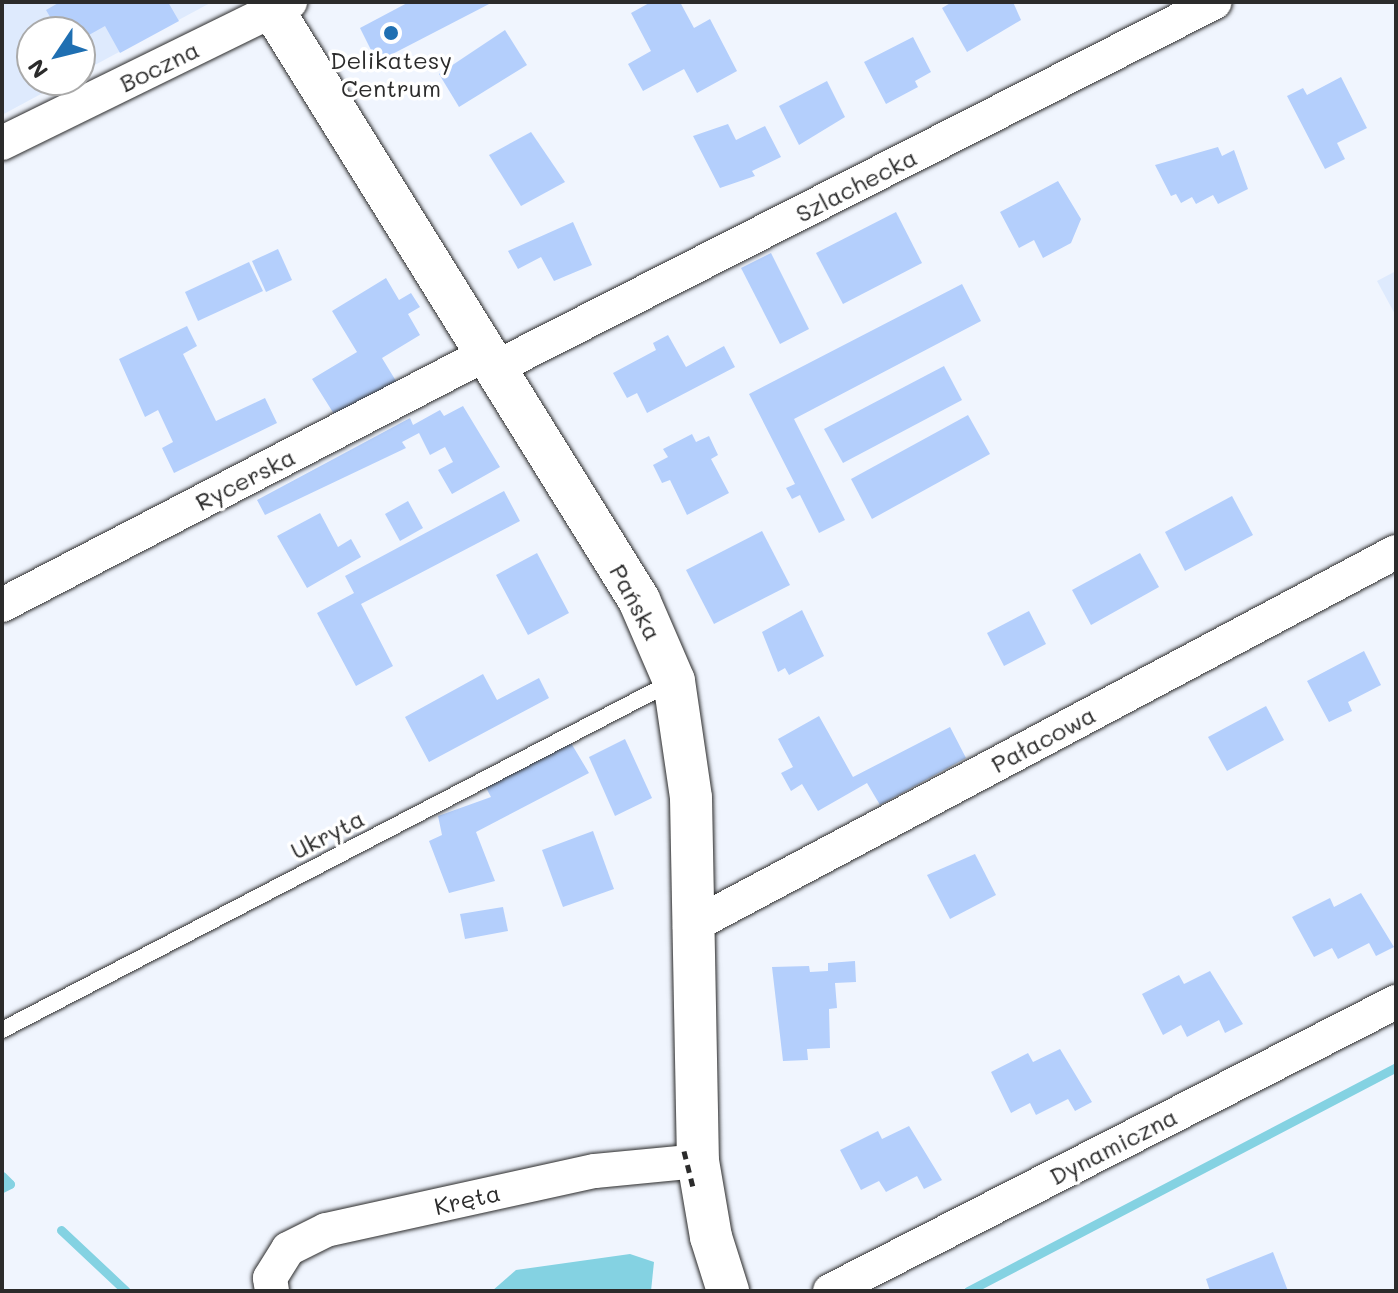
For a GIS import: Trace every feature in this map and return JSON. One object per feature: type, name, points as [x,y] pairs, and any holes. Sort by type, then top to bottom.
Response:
[{"type":"street","name":"Szlachecka","points":[[492,360],[1215,2]]},
{"type":"street","name":"Pańska","points":[[277,5],[639,600],[674,681],[691,798],[692,1167],[728,1291]]},
{"type":"street","name":"Boczna","points":[[2,143],[277,5]]},
{"type":"street","name":"Rycerska","points":[[2,605],[492,360]]},
{"type":"street","name":"Pałacowa","points":[[690,927],[1396,552]]},
{"type":"street","name":"Dynamiczna","points":[[830,1291],[1396,1002]]},
{"type":"street","name":"Kręta","points":[[272,1291],[270,1278],[288,1249],[326,1230],[595,1171],[692,1167]]},
{"type":"lane","name":"Ukryta","points":[[2,1030],[674,681]]},
{"type":"shaded area","points":[[2,2],[212,2],[96,64],[96,16],[16,16],[16,96],[37,96],[2,115]]},
{"type":"shaded area","points":[[1396,271],[1396,316],[1377,281]]},
{"type":"water","points":[[630,1254],[654,1262],[651,1291],[492,1291],[516,1270]]},
{"type":"building","points":[[60,2],[168,2],[179,21],[120,53],[105,26],[96,31],[96,16],[50,16],[46,10]]},
{"type":"building","points":[[409,2],[493,2],[377,62],[360,28]]},
{"type":"building","points":[[651,2],[680,2],[694,28],[710,19],[737,71],[697,93],[684,69],[643,91],[628,64],[651,51],[631,13]]},
{"type":"building","points":[[952,2],[1013,2],[1021,20],[967,52],[942,8]]},
{"type":"building","points":[[505,30],[527,65],[459,107],[439,74]]},
{"type":"building","points":[[913,37],[931,72],[915,81],[918,87],[886,104],[864,62]]},
{"type":"building","points":[[1341,77],[1367,128],[1337,143],[1345,159],[1325,169],[1287,96],[1303,88],[1307,95]]},
{"type":"building","points":[[827,81],[845,117],[799,145],[779,106]]},
{"type":"building","points":[[728,124],[736,140],[765,126],[781,157],[752,171],[755,176],[720,188],[693,136]]},
{"type":"building","points":[[531,132],[565,182],[521,206],[489,155]]},
{"type":"building","points":[[1218,147],[1222,156],[1234,150],[1248,189],[1218,204],[1213,195],[1196,204],[1192,197],[1181,203],[1176,194],[1171,196],[1155,165]]},
{"type":"building","points":[[1058,181],[1081,219],[1071,243],[1043,258],[1034,240],[1019,248],[1000,212]]},
{"type":"building","points":[[896,212],[922,263],[843,304],[816,253]]},
{"type":"building","points":[[573,222],[592,265],[554,281],[541,257],[518,269],[508,251]]},
{"type":"building","points":[[278,249],[292,280],[266,292],[252,261]]},
{"type":"building","points":[[771,253],[809,329],[780,344],[741,268]]},
{"type":"building","points":[[249,262],[263,291],[198,321],[185,292]]},
{"type":"building","points":[[386,278],[399,300],[411,293],[420,307],[408,314],[420,335],[382,358],[399,386],[339,422],[312,379],[357,352],[332,311]]},
{"type":"building","points":[[962,284],[981,321],[794,419],[845,520],[819,533],[800,495],[792,499],[786,488],[795,484],[749,394]]},
{"type":"building","points":[[187,326],[197,346],[183,354],[216,421],[265,398],[277,423],[174,473],[162,448],[173,442],[158,410],[145,417],[119,359]]},
{"type":"building","points":[[668,335],[686,367],[724,346],[735,367],[647,413],[637,393],[627,398],[613,373],[656,350],[653,343]]},
{"type":"building","points":[[944,366],[962,400],[843,463],[824,429]]},
{"type":"building","points":[[463,406],[500,467],[452,494],[438,470],[453,462],[445,447],[430,455],[419,433],[402,442],[406,448],[265,515],[257,500],[410,418],[413,425],[440,410],[444,416]]},
{"type":"building","points":[[968,415],[990,454],[872,519],[851,479]]},
{"type":"building","points":[[692,434],[696,442],[709,436],[718,455],[711,459],[729,493],[687,515],[670,480],[662,483],[653,465],[668,457],[663,449]]},
{"type":"building","points":[[504,491],[520,521],[361,604],[393,666],[356,686],[317,613],[354,593],[345,576]]},
{"type":"building","points":[[1232,496],[1253,535],[1185,571],[1165,532]]},
{"type":"building","points":[[408,501],[423,528],[400,541],[385,514]]},
{"type":"building","points":[[320,513],[338,547],[351,539],[361,557],[307,588],[277,536]]},
{"type":"building","points":[[762,531],[790,585],[714,624],[686,570]]},
{"type":"building","points":[[537,553],[569,613],[528,635],[496,575]]},
{"type":"building","points":[[1140,553],[1159,587],[1091,625],[1072,590]]},
{"type":"building","points":[[802,610],[824,656],[789,675],[785,668],[778,672],[762,632]]},
{"type":"building","points":[[1029,611],[1046,644],[1004,666],[987,633]]},
{"type":"building","points":[[1364,651],[1381,685],[1348,702],[1352,711],[1329,722],[1307,681]]},
{"type":"building","points":[[483,674],[497,700],[539,678],[549,698],[429,762],[405,717]]},
{"type":"building","points":[[1266,706],[1284,740],[1227,771],[1208,737]]},
{"type":"building","points":[[819,716],[853,777],[950,727],[966,758],[880,805],[867,783],[818,811],[802,784],[791,791],[781,773],[793,767],[778,739]]},
{"type":"building","points":[[568,738],[589,773],[476,832],[495,881],[449,893],[429,841],[442,835],[438,816],[491,797],[484,784]]},
{"type":"building","points":[[625,739],[652,798],[615,816],[589,757]]},
{"type":"building","points":[[593,831],[614,889],[563,907],[542,850]]},
{"type":"building","points":[[975,854],[996,895],[950,919],[927,875]]},
{"type":"building","points":[[1361,893],[1394,947],[1376,956],[1369,943],[1338,959],[1332,948],[1314,957],[1292,917],[1330,898],[1334,907]]},
{"type":"building","points":[[503,907],[508,931],[465,939],[460,914]]},
{"type":"building","points":[[855,961],[856,982],[835,983],[837,1008],[829,1009],[830,1048],[807,1049],[808,1060],[783,1061],[772,967],[809,966],[810,972],[828,971],[828,963]]},
{"type":"building","points":[[1210,971],[1243,1024],[1225,1033],[1219,1020],[1187,1037],[1181,1025],[1163,1035],[1142,994],[1179,975],[1184,984]]},
{"type":"building","points":[[1060,1049],[1092,1102],[1075,1111],[1068,1099],[1036,1115],[1030,1103],[1011,1113],[991,1072],[1028,1053],[1033,1062]]},
{"type":"building","points":[[909,1126],[942,1180],[924,1189],[917,1176],[886,1192],[879,1181],[861,1190],[840,1150],[878,1131],[882,1139]]},
{"type":"building","points":[[1273,1252],[1288,1291],[1210,1291],[1206,1279]]},
{"type":"waterway","points":[[968,1291],[1396,1067]]},
{"type":"waterway","points":[[2,1176],[10,1184],[2,1188]]},
{"type":"waterway","points":[[61,1230],[126,1291]]},
{"type":"place","name":"Delikatesy Centrum","points":[[391,33]]}]
